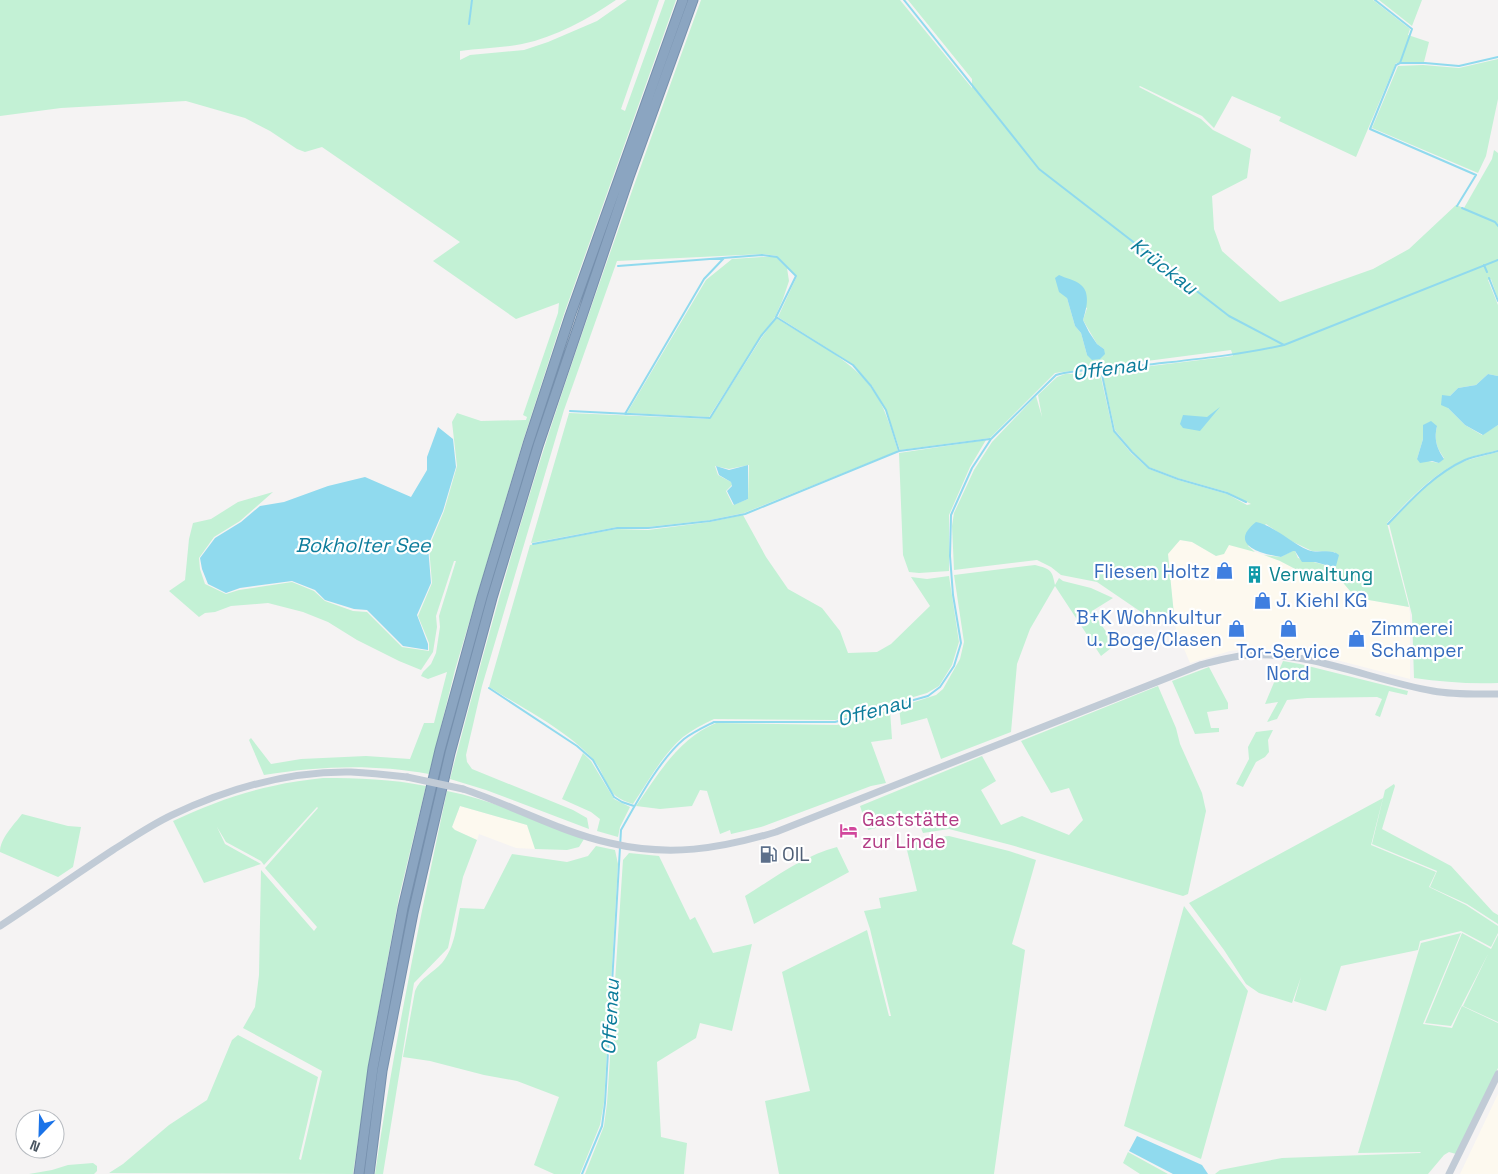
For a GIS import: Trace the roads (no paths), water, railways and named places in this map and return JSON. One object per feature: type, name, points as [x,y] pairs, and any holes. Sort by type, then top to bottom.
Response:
[{"type":"highway","points":[[359,1174],[373,1068],[404,908],[440,750],[479,606],[525,454],[570,316],[682,0]]},
{"type":"highway","points":[[369,1174],[382,1071],[413,913],[450,754],[492,598],[544,428],[626,186],[693,0]]},
{"type":"main road","points":[[0,926],[131,839],[171,816],[217,796],[264,782],[349,772],[408,777],[463,789],[578,834],[609,843],[626,846],[689,850],[728,845],[776,832],[1200,665],[1231,657],[1249,655],[1285,656],[1432,691],[1459,695],[1498,694]]},
{"type":"main road","points":[[1449,1174],[1498,1074]]},
{"type":"water","points":[[1059,275],[1081,285],[1086,292],[1087,302],[1083,320],[1097,344],[1104,349],[1105,354],[1100,359],[1092,360],[1087,355],[1081,333],[1075,326],[1067,298],[1059,292],[1055,278]]},
{"type":"water","points":[[1488,374],[1498,376],[1498,425],[1483,435],[1465,425],[1448,408],[1441,405],[1442,395],[1450,396],[1458,388],[1476,385]]},
{"type":"water","points":[[1220,407],[1200,431],[1183,428],[1180,424],[1183,415],[1207,417]]},
{"type":"water","points":[[1431,421],[1437,426],[1436,443],[1444,459],[1439,463],[1432,461],[1420,463],[1417,459],[1423,439],[1423,425]]},
{"type":"water","name":"Bokholter See","points":[[438,427],[453,439],[456,467],[443,511],[428,546],[431,583],[417,615],[428,644],[428,650],[403,646],[367,610],[354,609],[325,600],[315,590],[292,581],[240,588],[226,593],[208,584],[200,558],[215,538],[241,522],[260,506],[284,502],[328,486],[365,477],[411,497],[427,470],[427,457]]},
{"type":"water","points":[[748,465],[748,499],[734,505],[727,491],[732,486],[731,482],[719,475],[716,466],[729,470]]},
{"type":"water","points":[[1256,522],[1270,527],[1308,550],[1336,553],[1339,555],[1336,566],[1333,567],[1315,562],[1302,562],[1295,551],[1281,557],[1257,551],[1250,547],[1245,537],[1248,530]]},
{"type":"water","points":[[1137,1136],[1202,1165],[1208,1174],[1173,1174],[1129,1151]]},
{"type":"waterway","points":[[469,24],[472,0]]},
{"type":"waterway","name":"Krückau","points":[[904,0],[1039,169],[1229,316],[1284,345],[1498,260]]},
{"type":"waterway","points":[[1375,0],[1412,29],[1400,63],[1396,65],[1370,129],[1476,175],[1457,206]]},
{"type":"waterway","points":[[1400,63],[1459,66],[1498,57]]},
{"type":"waterway","points":[[1462,208],[1495,222],[1498,226]]},
{"type":"waterway","points":[[618,266],[762,255],[777,257],[796,276],[776,317],[853,365],[871,386],[886,410],[899,451]]},
{"type":"waterway","points":[[625,414],[704,279],[724,258]]},
{"type":"waterway","name":"Krückau","points":[[1484,265],[1487,272]]},
{"type":"waterway","points":[[1489,278],[1498,301]]},
{"type":"waterway","points":[[570,411],[710,418],[761,336],[776,318]]},
{"type":"waterway","name":"Offenau","points":[[582,1174],[602,1126],[605,1103],[621,830],[649,782],[666,758],[684,739],[714,722],[835,722],[928,696],[940,687],[954,666],[961,643],[953,595],[950,556],[951,515],[972,468],[991,439],[1056,375],[1223,356],[1284,345]]},
{"type":"waterway","points":[[1101,370],[1114,431],[1149,468],[1178,479],[1227,493],[1246,502]]},
{"type":"waterway","points":[[533,544],[617,528],[648,528],[710,521],[745,514],[899,451],[990,439]]},
{"type":"waterway","points":[[1388,524],[1424,488],[1443,473],[1465,460],[1498,451]]},
{"type":"waterway","points":[[489,688],[577,746],[593,760],[614,797],[634,806]]},
{"type":"place","name":"Fliesen Holtz","points":[[1224,571]]},
{"type":"place","name":"Verwaltung","points":[[1255,574]]},
{"type":"place","name":"J. Kiehl KG","points":[[1262,600]]},
{"type":"place","name":"B+K Wohnkultur u. Boge/Clasen","points":[[1236,628]]},
{"type":"place","name":"Tor-Service Nord","points":[[1288,628]]},
{"type":"place","name":"Zimmerei Schamper","points":[[1357,639]]},
{"type":"place","name":"Gaststätte zur Linde","points":[[848,830]]},
{"type":"place","name":"OIL","points":[[768,854]]}]
